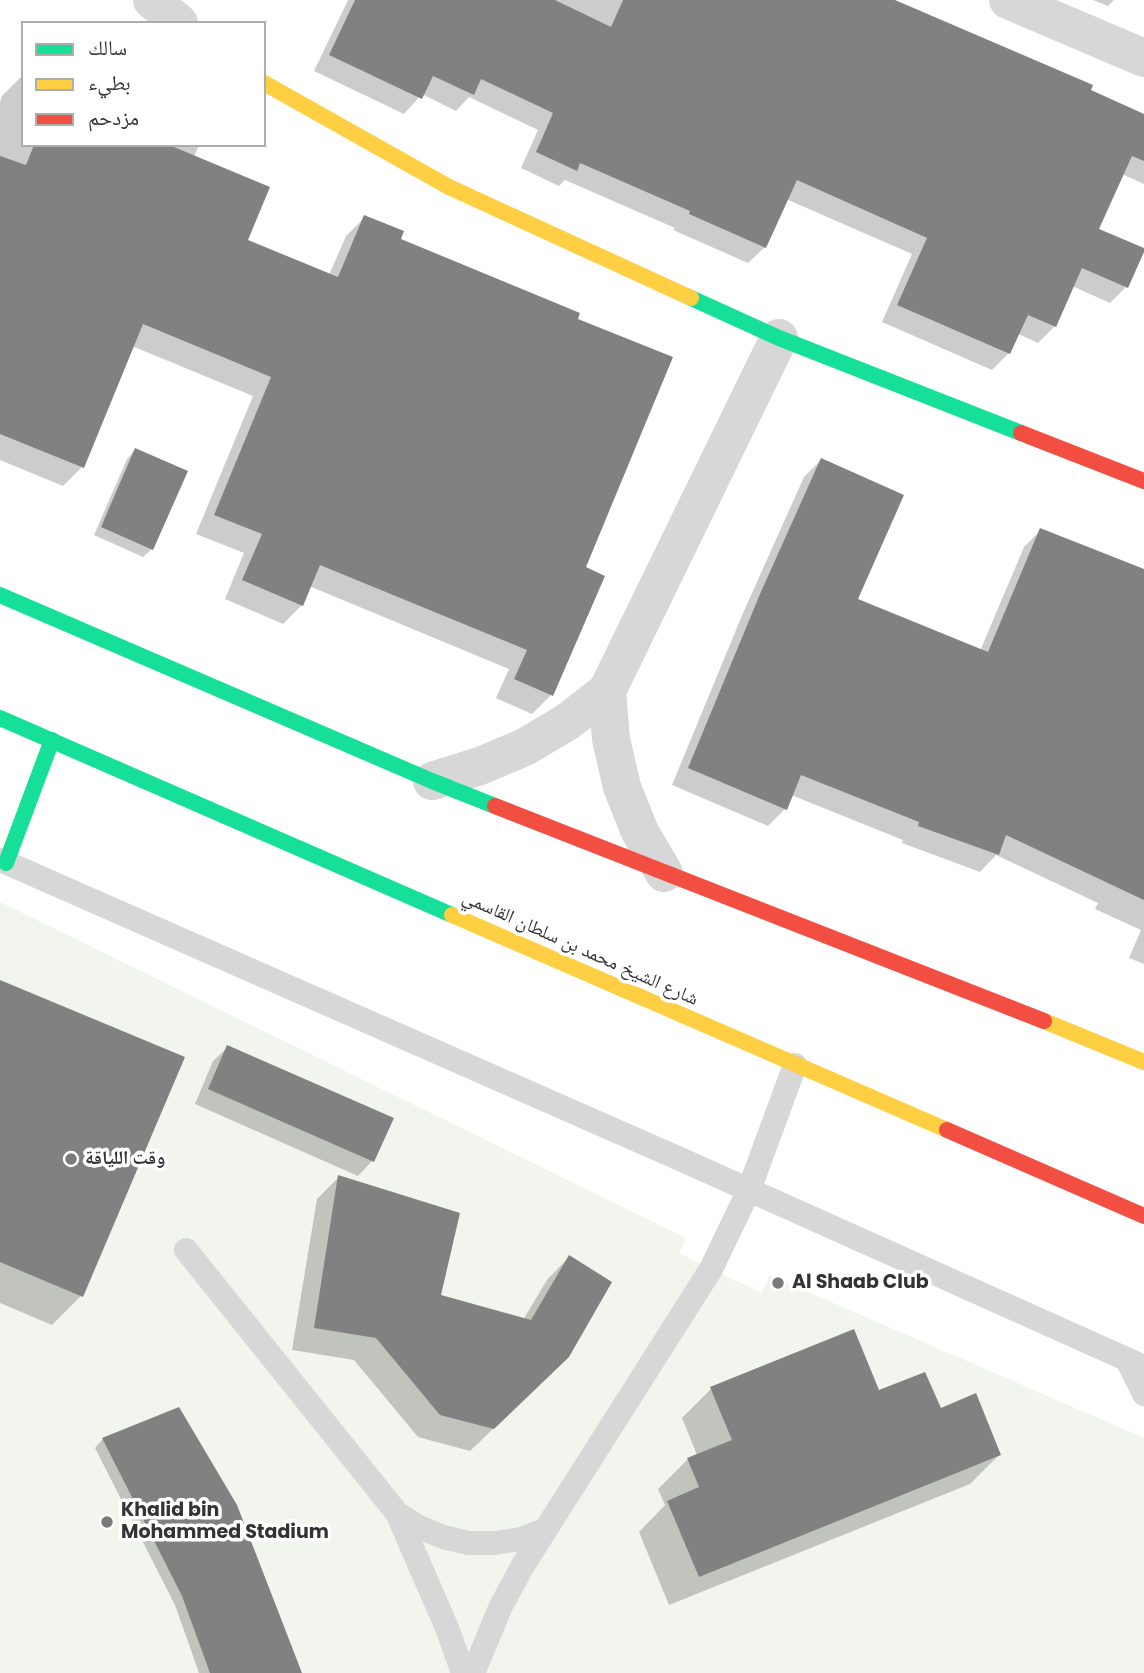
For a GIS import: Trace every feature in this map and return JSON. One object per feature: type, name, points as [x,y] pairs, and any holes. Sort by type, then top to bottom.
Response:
[{"type":"main road","points":[[266,84],[449,187],[779,338],[1144,481]]},
{"type":"main road","points":[[0,595],[432,781],[1144,1062]]},
{"type":"main road","name":"شارع الشيخ محمد بن سلطان القاسمي","points":[[0,718],[1144,1216]]},
{"type":"main road","points":[[3,861],[52,740]]},
{"type":"street","points":[[152,0],[177,21]]},
{"type":"street","points":[[1008,0],[1144,58]]},
{"type":"street","points":[[432,781],[480,766],[525,747],[567,722],[607,691],[779,338]]},
{"type":"street","points":[[607,691],[611,739],[622,787],[640,832],[664,873]]},
{"type":"lane","points":[[3,861],[749,1190],[1135,1364],[1144,1394]]},
{"type":"lane","points":[[473,1673],[501,1606],[522,1567],[707,1278],[749,1190],[795,1065]]},
{"type":"lane","points":[[187,1251],[397,1513],[447,1628],[463,1673]]},
{"type":"lane","points":[[397,1513],[419,1527],[468,1543],[521,1539],[545,1530]]},
{"type":"shaded area","points":[[0,902],[686,1238],[679,1253],[762,1293],[769,1275],[1144,1438],[1144,1673],[0,1673]]},
{"type":"building","points":[[355,0],[555,0],[611,27],[623,0],[895,0],[1093,85],[1091,90],[1144,114],[1144,161],[1132,156],[1099,229],[1144,248],[1144,252],[1128,288],[1082,268],[1056,327],[1028,315],[1010,354],[897,305],[927,238],[797,180],[766,248],[580,163],[577,171],[536,152],[553,113],[481,79],[474,95],[433,76],[422,99],[329,55]]},
{"type":"building","points":[[33,147],[174,147],[270,187],[248,240],[338,277],[364,215],[404,231],[401,239],[580,313],[578,319],[673,357],[586,567],[605,576],[553,696],[514,679],[527,650],[320,565],[303,606],[242,580],[262,534],[214,515],[271,377],[143,324],[84,468],[0,434],[0,156],[26,165]]},
{"type":"building","points":[[135,448],[188,471],[153,550],[101,527]]},
{"type":"building","points":[[821,458],[904,495],[858,599],[988,652],[1040,528],[1144,569],[1144,900],[1006,835],[999,855],[918,826],[919,822],[801,775],[787,810],[688,768],[760,594]]},
{"type":"building","name":"وقت اللياقة","points":[[0,980],[185,1057],[83,1297],[0,1262]]},
{"type":"building","points":[[227,1045],[394,1118],[374,1162],[208,1089]]},
{"type":"building","points":[[338,1175],[460,1213],[441,1295],[531,1320],[569,1255],[612,1282],[569,1357],[494,1429],[440,1415],[376,1338],[314,1328]]},
{"type":"building","points":[[854,1329],[879,1390],[925,1372],[941,1408],[976,1393],[1001,1455],[699,1577],[667,1501],[699,1487],[687,1458],[732,1440],[710,1387]]},
{"type":"building","points":[[179,1407],[237,1505],[302,1673],[210,1673],[182,1596],[102,1438]]},
{"type":"traffic: fast","points":[[691,298],[779,338],[1021,433]]},
{"type":"traffic: fast","points":[[0,595],[495,806]]},
{"type":"traffic: fast","points":[[0,718],[452,915]]},
{"type":"traffic: fast","points":[[6,863],[52,740]]},
{"type":"traffic: slow","points":[[266,84],[449,187],[691,298]]},
{"type":"traffic: slow","points":[[452,915],[947,1130]]},
{"type":"traffic: slow","points":[[1044,1021],[1144,1062]]},
{"type":"traffic: jam","points":[[1021,433],[1144,481]]},
{"type":"traffic: jam","points":[[495,806],[1044,1021]]},
{"type":"traffic: jam","points":[[947,1130],[1144,1216]]},
{"type":"place","name":"وقت اللياقة","points":[[71,1159]]},
{"type":"place","name":"Al Shaab Club","points":[[778,1283]]},
{"type":"place","name":"Khalid bin Mohammed Stadium","points":[[107,1522]]}]
